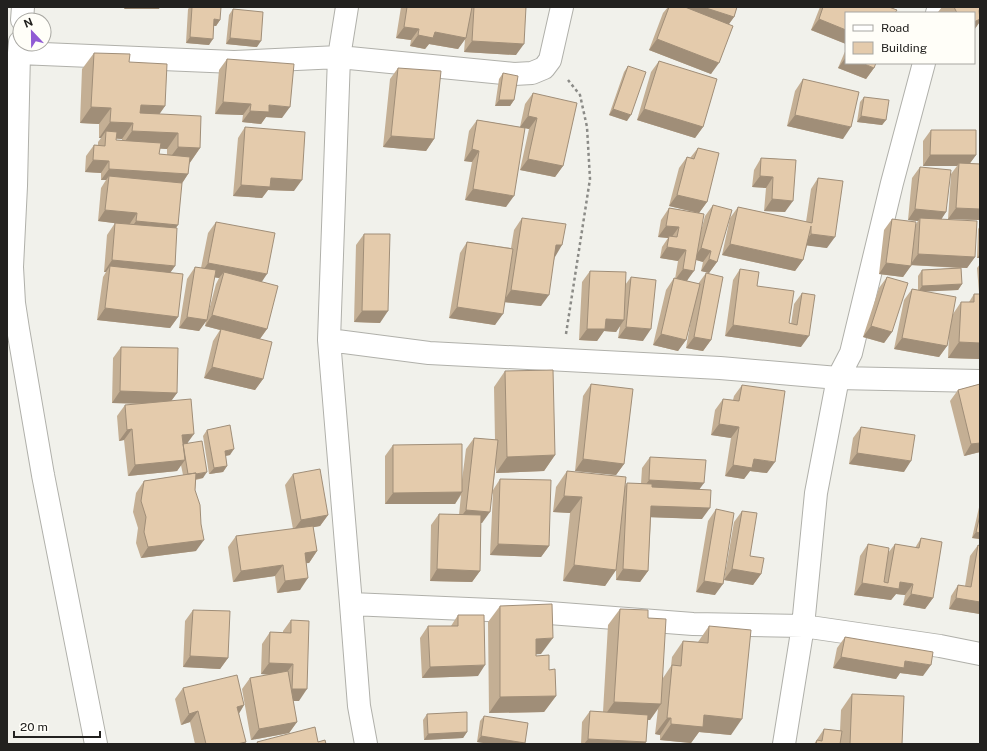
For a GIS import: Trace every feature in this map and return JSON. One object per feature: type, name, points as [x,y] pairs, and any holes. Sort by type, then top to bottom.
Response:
[{"type":"street","points":[[347,7],[339,57],[329,340],[358,706],[366,744]]},
{"type":"street","points":[[52,50],[234,62],[339,57],[514,74],[532,73],[544,68],[550,60],[562,7]]},
{"type":"street","points":[[19,52],[16,186],[12,267],[14,303],[43,475],[96,744]]},
{"type":"street","points":[[784,744],[803,626],[816,494],[838,378],[851,353],[892,184],[924,64]]},
{"type":"street","points":[[329,340],[428,353],[720,368],[838,378],[980,381]]},
{"type":"street","points":[[351,604],[536,612],[693,624],[803,626],[940,646],[980,654]]},
{"type":"path","points":[[550,60],[580,95],[587,127],[590,179],[563,359]]},
{"type":"building","points":[[192,7],[221,7],[220,20],[214,19],[213,39],[190,37]]},
{"type":"building","points":[[407,7],[472,7],[466,38],[435,32],[433,38],[418,35],[419,29],[404,27]]},
{"type":"building","points":[[474,7],[526,7],[524,44],[472,41]]},
{"type":"building","points":[[669,7],[685,7],[733,26],[719,63],[657,39]]},
{"type":"building","points":[[703,7],[737,7],[734,17]]},
{"type":"building","points":[[823,7],[889,7],[897,10],[896,12],[845,12],[845,30],[819,19]]},
{"type":"building","points":[[954,7],[980,7],[980,19],[975,22],[975,12],[956,12]]},
{"type":"building","points":[[233,9],[263,12],[261,41],[230,38]]},
{"type":"building","points":[[94,53],[130,54],[129,62],[167,64],[165,106],[141,105],[140,113],[201,116],[200,148],[178,147],[178,133],[132,131],[133,123],[110,122],[111,108],[91,107]]},
{"type":"building","points":[[227,59],[294,64],[290,107],[269,105],[269,112],[250,111],[251,104],[223,102]]},
{"type":"building","points":[[659,61],[717,79],[703,127],[644,109]]},
{"type":"building","points":[[864,64],[876,64],[874,68]]},
{"type":"building","points":[[628,66],[646,72],[631,115],[613,109]]},
{"type":"building","points":[[398,68],[441,71],[434,139],[391,136]]},
{"type":"building","points":[[503,73],[518,76],[514,100],[499,100]]},
{"type":"building","points":[[803,79],[859,92],[851,127],[795,115]]},
{"type":"building","points":[[533,93],[577,103],[563,166],[528,159],[537,118],[528,116]]},
{"type":"building","points":[[864,97],[889,100],[886,120],[861,116]]},
{"type":"building","points":[[477,120],[525,128],[514,196],[473,189],[479,151],[472,149]]},
{"type":"building","points":[[245,127],[305,132],[302,180],[271,178],[270,187],[241,185]]},
{"type":"building","points":[[931,130],[976,130],[976,155],[930,155]]},
{"type":"building","points":[[106,131],[117,132],[116,140],[161,143],[159,154],[190,157],[188,174],[109,169],[109,161],[93,160],[94,145],[105,146]]},
{"type":"building","points":[[698,148],[719,153],[707,202],[677,195],[687,157],[694,159]]},
{"type":"building","points":[[761,158],[796,160],[793,201],[772,199],[773,177],[760,176]]},
{"type":"building","points":[[959,163],[980,164],[980,209],[956,208]]},
{"type":"building","points":[[920,167],[951,170],[946,212],[915,209]]},
{"type":"building","points":[[109,176],[182,183],[178,225],[136,221],[137,213],[105,210]]},
{"type":"building","points":[[818,178],[843,181],[835,237],[811,234],[811,226],[803,260],[730,244],[738,207],[812,223]]},
{"type":"building","points":[[713,205],[732,210],[717,262],[709,259],[711,251],[701,248]]},
{"type":"building","points":[[669,208],[704,214],[694,271],[683,269],[686,250],[667,247],[669,236],[677,237],[679,227],[666,226]]},
{"type":"building","points":[[522,218],[566,224],[562,245],[556,245],[549,295],[511,290]]},
{"type":"building","points":[[920,218],[977,221],[975,257],[918,254]]},
{"type":"building","points":[[892,219],[916,222],[911,266],[886,263]]},
{"type":"building","points":[[216,222],[275,233],[267,274],[208,263]]},
{"type":"building","points":[[115,223],[177,228],[175,266],[112,260]]},
{"type":"building","points":[[364,234],[390,234],[388,311],[362,311]]},
{"type":"building","points":[[467,242],[513,249],[503,314],[457,307]]},
{"type":"building","points":[[110,266],[183,274],[178,317],[105,308]]},
{"type":"building","points":[[195,267],[216,270],[207,320],[187,317]]},
{"type":"building","points":[[961,268],[962,284],[922,286],[922,270]]},
{"type":"building","points":[[740,269],[759,272],[757,286],[794,291],[789,323],[797,325],[802,293],[815,295],[809,336],[733,325]]},
{"type":"building","points":[[590,271],[626,272],[624,320],[606,319],[605,329],[587,329]]},
{"type":"building","points":[[224,272],[278,286],[267,329],[212,315]]},
{"type":"building","points":[[706,273],[723,277],[711,340],[694,337]]},
{"type":"building","points":[[631,277],[656,280],[651,329],[626,327]]},
{"type":"building","points":[[887,277],[908,283],[892,332],[871,326]]},
{"type":"building","points":[[674,278],[700,284],[686,340],[661,334]]},
{"type":"building","points":[[912,289],[956,297],[947,346],[902,338]]},
{"type":"building","points":[[974,294],[980,294],[980,343],[959,342],[961,302],[974,302]]},
{"type":"building","points":[[221,329],[272,342],[263,379],[212,367]]},
{"type":"building","points":[[121,347],[178,348],[177,393],[120,391]]},
{"type":"building","points":[[553,370],[555,455],[507,457],[505,371]]},
{"type":"building","points":[[591,384],[633,389],[624,464],[583,459]]},
{"type":"building","points":[[980,384],[980,443],[971,444],[958,390]]},
{"type":"building","points":[[742,385],[785,391],[775,462],[754,459],[752,468],[733,465],[739,427],[719,424],[723,399],[739,401]]},
{"type":"building","points":[[191,399],[194,434],[182,435],[185,460],[135,465],[132,429],[127,430],[125,405]]},
{"type":"building","points":[[230,425],[234,449],[225,451],[227,466],[214,468],[207,430]]},
{"type":"building","points":[[861,427],[915,435],[911,461],[857,453]]},
{"type":"building","points":[[474,438],[498,440],[490,512],[466,510]]},
{"type":"building","points":[[202,441],[207,472],[188,474],[183,444]]},
{"type":"building","points":[[462,444],[462,492],[393,493],[393,445]]},
{"type":"building","points":[[650,457],[706,460],[704,483],[649,480]]},
{"type":"building","points":[[320,469],[328,515],[301,520],[293,474]]},
{"type":"building","points":[[567,471],[626,477],[616,570],[574,565],[582,497],[564,496]]},
{"type":"building","points":[[196,473],[195,490],[200,505],[204,540],[148,547],[144,532],[146,517],[141,501],[144,481]]},
{"type":"building","points":[[500,479],[551,480],[549,546],[498,544]]},
{"type":"building","points":[[627,483],[652,484],[652,487],[711,490],[710,508],[651,506],[648,571],[623,569]]},
{"type":"building","points":[[716,509],[734,513],[723,584],[704,581]]},
{"type":"building","points":[[742,511],[757,513],[750,556],[764,558],[761,574],[732,569]]},
{"type":"building","points":[[439,514],[481,515],[480,571],[437,569]]},
{"type":"building","points":[[980,515],[980,533],[976,532]]},
{"type":"building","points":[[313,526],[317,551],[305,553],[308,578],[285,581],[283,565],[241,571],[236,536]]},
{"type":"building","points":[[921,538],[942,542],[933,598],[911,594],[913,584],[900,582],[899,589],[862,583],[868,544],[889,548],[884,582],[888,583],[895,544],[919,548]]},
{"type":"building","points":[[978,545],[980,546],[980,602],[956,598],[958,585],[971,587]]},
{"type":"building","points":[[552,604],[553,638],[536,639],[536,656],[549,655],[549,670],[555,669],[556,696],[500,697],[500,606]]},
{"type":"building","points":[[620,609],[648,610],[648,618],[666,619],[661,704],[614,702]]},
{"type":"building","points":[[193,610],[230,611],[228,658],[190,656]]},
{"type":"building","points":[[458,615],[484,615],[485,665],[430,667],[428,626],[458,626]]},
{"type":"building","points":[[291,620],[309,621],[307,689],[292,689],[293,664],[269,663],[270,632],[291,633]]},
{"type":"building","points":[[709,626],[751,630],[742,719],[704,715],[703,727],[671,724],[671,718],[667,718],[672,665],[681,666],[683,641],[708,643]]},
{"type":"building","points":[[845,637],[933,652],[931,665],[905,661],[904,668],[841,657]]},
{"type":"building","points":[[288,671],[297,722],[259,729],[250,678]]},
{"type":"building","points":[[237,675],[244,705],[237,707],[246,742],[237,744],[206,744],[198,711],[189,714],[183,688]]},
{"type":"building","points":[[852,694],[904,696],[902,744],[850,744]]},
{"type":"building","points":[[590,711],[648,715],[646,742],[588,739]]},
{"type":"building","points":[[467,712],[467,732],[428,734],[427,714]]},
{"type":"building","points":[[484,716],[528,723],[525,743],[481,736]]},
{"type":"building","points":[[315,727],[318,742],[325,740],[326,744],[258,744],[257,742]]},
{"type":"building","points":[[824,729],[842,731],[840,744],[816,744],[817,740],[822,741]]}]
